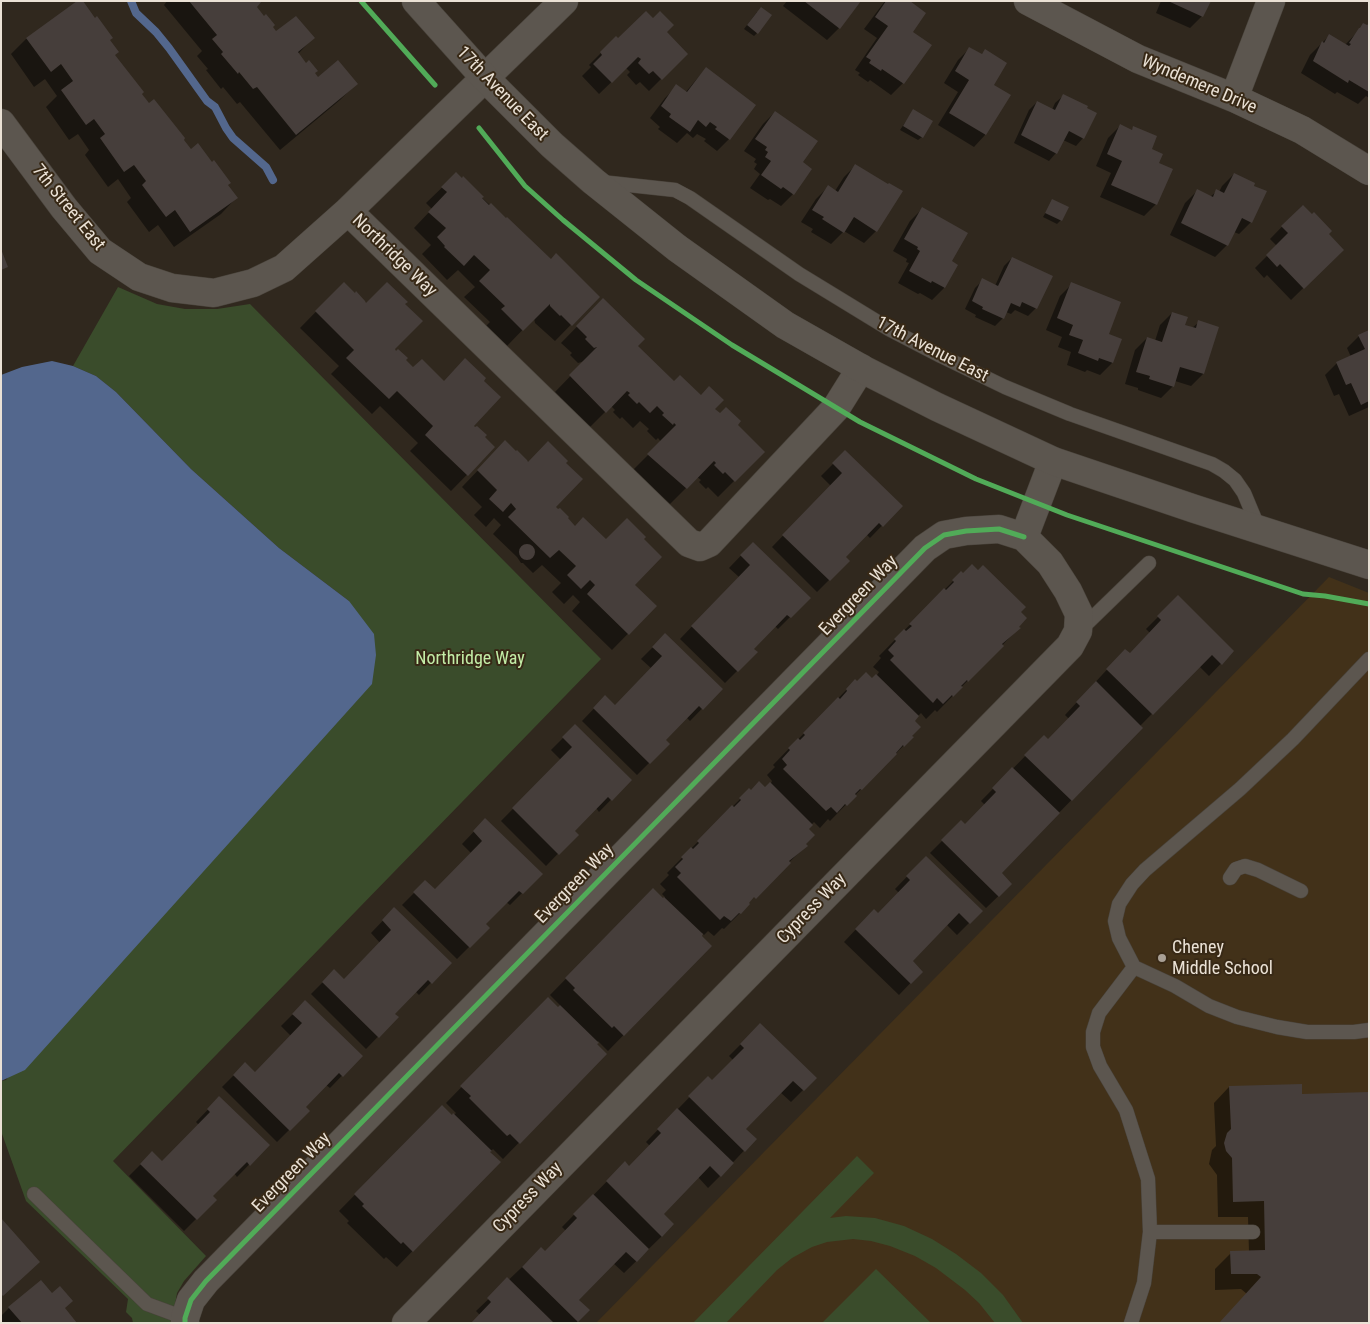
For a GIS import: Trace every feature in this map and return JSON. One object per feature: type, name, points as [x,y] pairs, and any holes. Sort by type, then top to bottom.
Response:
[{"type":"street","name":"17th Avenue East","points":[[416,1],[485,78],[552,145],[593,181],[677,248],[785,326],[937,407],[1053,461],[1369,565]]},
{"type":"street","name":"7th Street East","points":[[1,123],[64,208],[100,251],[139,277],[172,288],[214,293],[253,283],[284,268],[348,211],[564,1]]},
{"type":"street","name":"Wyndemere Drive","points":[[1028,1],[1138,59],[1234,98],[1302,130],[1369,171]]},
{"type":"street","points":[[1234,98],[1271,1]]},
{"type":"street","name":"Northridge Way","points":[[348,211],[689,543],[700,547],[709,543],[836,408],[861,368]]},
{"type":"street","points":[[1053,461],[1024,537],[1050,563],[1068,591],[1079,614],[1078,632]]},
{"type":"street","name":"Evergreen Way","points":[[185,1320],[191,1300],[206,1281],[925,548],[944,535],[966,531],[999,529],[1024,537]]},
{"type":"street","name":"Cypress Way","points":[[406,1323],[1070,646],[1078,632]]},
{"type":"lane","name":"17th Avenue East","points":[[593,181],[675,190],[690,198],[798,274],[889,329],[941,356],[1005,387],[1070,414],[1218,468],[1235,480],[1244,493],[1260,530]]},
{"type":"lane","points":[[1078,632],[1149,564]]},
{"type":"lane","points":[[1369,659],[1293,739],[1240,789],[1145,870],[1132,884],[1119,904],[1115,921],[1119,938],[1134,968],[1175,986],[1210,1006],[1237,1017],[1307,1032],[1354,1032],[1369,1030]]},
{"type":"lane","points":[[1230,878],[1236,869],[1245,866],[1258,870],[1301,891]]},
{"type":"lane","points":[[1131,1323],[1144,1283],[1150,1232],[1148,1179],[1126,1110],[1100,1066],[1093,1047],[1093,1032],[1099,1013],[1134,968]]},
{"type":"lane","points":[[34,1194],[147,1304],[185,1320]]},
{"type":"lane","points":[[1150,1232],[1253,1232]]},
{"type":"shaded area","name":"Cheney Middle School","points":[[1329,577],[1369,593],[1369,1323],[596,1323]]},
{"type":"green space","name":"Northridge Way","points":[[118,287],[157,304],[185,309],[217,309],[250,304],[601,659],[113,1161],[206,1256],[184,1281],[177,1293],[172,1323],[133,1323],[132,1318],[126,1312],[128,1299],[26,1201],[1,1131],[1,1081],[6,1080],[349,601],[279,548],[191,469],[116,392],[96,376],[73,366]]},
{"type":"green space","points":[[857,1156],[874,1173],[830,1218],[846,1216],[875,1218],[904,1226],[932,1239],[981,1273],[1003,1295],[1023,1323],[995,1323],[979,1303],[936,1268],[915,1256],[890,1246],[853,1239],[827,1242],[812,1247],[792,1258],[777,1270],[726,1323],[693,1323]]},
{"type":"green space","points":[[876,1269],[931,1323],[822,1323]]},
{"type":"water","points":[[52,361],[73,366],[96,376],[116,392],[191,469],[279,548],[349,601],[374,634],[376,655],[372,684],[25,1070],[1,1081],[1,375],[22,367]]},
{"type":"building","points":[[77,1],[83,1],[113,38],[110,40],[119,52],[115,55],[144,92],[142,94],[149,103],[154,99],[185,138],[184,140],[191,149],[198,143],[212,162],[214,160],[231,183],[228,185],[238,198],[190,232],[175,210],[166,217],[142,185],[146,181],[134,165],[124,172],[100,138],[105,134],[94,119],[86,125],[61,90],[73,81],[61,64],[51,72],[26,38]]},
{"type":"building","points":[[189,1],[262,1],[257,7],[275,25],[273,27],[276,31],[296,16],[315,38],[298,52],[306,63],[309,60],[318,71],[315,73],[318,77],[338,60],[358,84],[296,135],[257,87],[253,89],[221,54],[223,52],[212,39],[217,35]]},
{"type":"building","points":[[804,1],[861,1],[840,29]]},
{"type":"building","points":[[886,1],[910,1],[926,13],[913,32],[932,45],[904,84],[882,69],[881,71],[869,63],[871,60],[866,57],[888,26],[875,17]]},
{"type":"building","points":[[1168,1],[1211,1],[1203,17]]},
{"type":"building","points":[[761,7],[772,15],[758,34],[747,25]]},
{"type":"building","points":[[646,11],[653,18],[660,11],[674,25],[667,32],[688,54],[662,80],[653,71],[649,74],[638,63],[641,59],[638,57],[612,83],[593,64],[602,55],[600,52],[616,36],[618,38]]},
{"type":"building","points":[[1363,23],[1367,25],[1369,23],[1369,92],[1349,80],[1348,83],[1313,61],[1322,41],[1324,43],[1329,34],[1349,46],[1351,44],[1349,43]]},
{"type":"building","points":[[969,47],[982,54],[985,49],[1007,63],[994,85],[1011,95],[986,135],[949,113],[969,80],[955,71]]},
{"type":"building","points":[[706,67],[756,105],[730,140],[715,129],[717,127],[710,122],[706,127],[698,120],[690,132],[669,117],[671,114],[661,106],[676,84],[687,92]]},
{"type":"building","points":[[1063,94],[1088,106],[1087,108],[1097,113],[1084,139],[1069,131],[1057,154],[1021,135],[1037,101],[1055,110]]},
{"type":"building","points":[[913,109],[933,121],[923,138],[903,126]]},
{"type":"building","points":[[775,111],[818,141],[803,162],[812,169],[794,195],[783,187],[781,189],[761,175],[771,161],[765,157],[768,152],[765,150],[767,147],[755,139]]},
{"type":"building","points":[[1120,124],[1132,130],[1133,126],[1157,136],[1152,149],[1163,154],[1159,163],[1173,169],[1157,205],[1111,185],[1122,161],[1107,154]]},
{"type":"building","points":[[855,164],[903,191],[877,232],[854,217],[844,233],[812,210],[828,185],[838,192]]},
{"type":"building","points":[[456,172],[462,178],[463,176],[484,197],[482,198],[489,205],[491,203],[551,259],[556,253],[600,297],[572,326],[550,304],[523,331],[501,309],[505,306],[479,281],[490,270],[474,255],[464,266],[444,247],[437,237],[446,228],[428,212],[447,192],[441,187]]},
{"type":"building","points":[[1234,173],[1255,183],[1254,186],[1267,191],[1252,223],[1242,218],[1228,246],[1181,223],[1197,189],[1213,197],[1216,189],[1224,193]]},
{"type":"building","points":[[1052,199],[1069,207],[1062,221],[1045,213]]},
{"type":"building","points":[[1303,205],[1312,214],[1314,212],[1332,231],[1329,234],[1344,250],[1304,289],[1280,264],[1277,267],[1266,255],[1288,233],[1281,226]]},
{"type":"building","points":[[922,207],[968,233],[952,261],[958,265],[945,288],[909,271],[920,251],[917,249],[918,247],[904,239]]},
{"type":"building","points":[[1,249],[8,267],[1,270]]},
{"type":"building","points":[[1012,257],[1053,276],[1037,309],[1022,302],[1020,307],[1011,303],[1004,319],[982,309],[983,307],[972,301],[982,278],[998,286]]},
{"type":"building","points":[[344,282],[355,293],[356,291],[366,303],[387,282],[408,302],[405,304],[423,321],[395,349],[396,351],[398,349],[408,358],[406,360],[413,367],[422,359],[444,381],[465,358],[486,378],[484,381],[501,397],[474,426],[477,426],[487,435],[485,437],[495,447],[468,476],[425,435],[433,426],[397,391],[389,399],[346,358],[354,350],[315,311]]},
{"type":"building","points":[[1071,282],[1121,302],[1109,334],[1122,339],[1113,363],[1099,358],[1098,361],[1078,353],[1083,340],[1069,335],[1073,325],[1057,318]]},
{"type":"building","points":[[603,298],[645,339],[638,346],[674,381],[680,375],[701,395],[709,386],[724,400],[715,409],[720,413],[726,407],[741,421],[738,425],[765,452],[735,482],[714,465],[716,463],[714,461],[687,489],[647,454],[676,425],[674,423],[673,425],[662,415],[664,413],[657,406],[650,413],[639,402],[637,404],[628,395],[630,393],[627,391],[606,413],[569,375],[597,347],[594,348],[585,339],[587,337],[576,326]]},
{"type":"building","points":[[1172,312],[1188,317],[1185,325],[1196,328],[1198,320],[1219,327],[1204,374],[1180,367],[1174,387],[1149,379],[1150,376],[1136,372],[1147,337],[1162,342]]},
{"type":"building","points":[[1369,330],[1369,401],[1361,405],[1351,383],[1346,385],[1336,362],[1365,349],[1358,335]]},
{"type":"building","points":[[505,440],[528,462],[548,441],[568,461],[566,463],[583,479],[556,507],[560,508],[569,517],[575,526],[583,517],[606,539],[627,518],[662,557],[635,585],[657,606],[629,635],[587,594],[595,585],[590,580],[581,589],[567,575],[576,566],[559,550],[550,558],[508,517],[516,509],[511,503],[503,512],[489,499],[497,490],[477,470]]},
{"type":"building","points":[[845,450],[903,506],[883,527],[879,523],[846,557],[850,561],[830,581],[782,535],[842,473],[832,463]]},
{"type":"building","points":[[753,542],[811,598],[791,618],[787,615],[754,649],[758,652],[738,672],[691,626],[750,565],[740,555]]},
{"type":"building","points":[[527,544],[533,546],[535,552],[533,558],[527,560],[521,558],[519,552],[521,546]]},
{"type":"building","points":[[972,564],[978,570],[983,565],[1026,607],[1021,612],[1027,618],[1019,627],[1021,628],[1002,644],[1004,646],[968,682],[967,680],[961,686],[963,687],[953,697],[952,695],[943,704],[937,698],[933,703],[890,660],[894,656],[888,650],[896,641],[894,639],[904,629],[906,631],[912,626],[909,624],[944,588],[946,590],[954,582],[952,580],[961,571],[963,573]]},
{"type":"building","points":[[1178,595],[1234,651],[1222,665],[1212,655],[1153,715],[1106,669],[1125,649],[1130,653],[1161,620],[1157,616]]},
{"type":"building","points":[[665,633],[723,689],[703,710],[699,706],[666,740],[670,744],[650,764],[593,708],[605,695],[615,705],[662,656],[652,647]]},
{"type":"building","points":[[866,672],[872,678],[876,674],[919,716],[915,721],[921,727],[912,736],[914,737],[904,747],[903,745],[897,754],[862,790],[860,789],[855,794],[857,796],[847,806],[845,804],[837,813],[831,807],[826,811],[783,769],[787,765],[782,759],[790,750],[788,748],[798,738],[800,740],[805,735],[803,733],[838,697],[840,699],[855,679],[857,681]]},
{"type":"building","points":[[1096,681],[1143,728],[1072,801],[1024,755],[1044,735],[1048,739],[1080,706],[1076,702]]},
{"type":"building","points":[[575,724],[632,780],[612,801],[608,797],[575,831],[579,835],[559,855],[512,808],[572,747],[562,737]]},
{"type":"building","points":[[1012,767],[1060,813],[1002,873],[1012,884],[999,897],[941,840],[961,820],[965,824],[996,792],[992,788]]},
{"type":"building","points":[[759,781],[765,787],[770,782],[813,825],[809,829],[815,835],[806,844],[808,846],[789,861],[791,863],[756,899],[754,897],[741,914],[739,913],[731,921],[724,916],[720,920],[677,877],[681,873],[675,867],[683,859],[681,857],[691,847],[693,849],[699,843],[697,841],[732,805],[734,807],[741,800],[739,798],[749,788],[751,790]]},
{"type":"building","points":[[485,818],[543,874],[523,894],[519,891],[486,924],[490,928],[470,948],[413,892],[425,880],[435,889],[482,841],[473,831]]},
{"type":"building","points":[[926,856],[983,911],[970,924],[959,913],[913,961],[923,972],[911,984],[855,929],[874,909],[878,913],[910,880],[906,876]]},
{"type":"building","points":[[653,888],[703,934],[702,936],[712,946],[624,1036],[614,1026],[612,1028],[573,990],[575,988],[565,978]]},
{"type":"building","points":[[394,907],[452,963],[432,984],[428,980],[395,1014],[399,1017],[379,1038],[322,982],[334,969],[344,979],[391,930],[382,920]]},
{"type":"building","points":[[548,997],[558,1007],[560,1005],[599,1043],[597,1044],[607,1054],[520,1144],[510,1134],[507,1136],[469,1098],[471,1096],[460,1086]]},
{"type":"building","points":[[305,1000],[363,1056],[343,1077],[339,1073],[306,1107],[310,1111],[290,1131],[233,1075],[245,1062],[255,1072],[302,1023],[292,1014]]},
{"type":"building","points":[[760,1023],[817,1078],[804,1091],[793,1081],[746,1129],[757,1139],[745,1152],[688,1096],[708,1076],[712,1080],[744,1048],[740,1044]]},
{"type":"building","points":[[1302,1084],[1302,1094],[1369,1092],[1369,1323],[1219,1323],[1261,1277],[1257,1274],[1231,1274],[1230,1251],[1265,1250],[1264,1201],[1233,1202],[1232,1158],[1226,1151],[1224,1143],[1227,1133],[1231,1129],[1229,1086]]},
{"type":"building","points":[[219,1096],[270,1145],[250,1166],[247,1162],[213,1196],[217,1200],[197,1220],[140,1164],[152,1151],[162,1161],[210,1112],[207,1109]]},
{"type":"building","points":[[442,1105],[452,1115],[453,1113],[501,1162],[413,1252],[403,1242],[401,1244],[362,1206],[364,1204],[354,1194]]},
{"type":"building","points":[[677,1108],[734,1163],[721,1177],[710,1166],[664,1214],[674,1224],[662,1237],[606,1181],[625,1161],[629,1166],[661,1133],[657,1129]]},
{"type":"building","points":[[593,1194],[649,1249],[637,1262],[626,1252],[579,1300],[590,1310],[578,1322],[522,1267],[541,1247],[545,1251],[577,1218],[573,1214]]},
{"type":"building","points":[[1,1218],[40,1262],[3,1296],[1,1294]]},
{"type":"building","points":[[507,1277],[554,1323],[471,1323],[491,1302],[487,1298]]},
{"type":"building","points":[[41,1280],[52,1293],[60,1286],[73,1301],[65,1308],[77,1323],[22,1323],[8,1307]]},
{"type":"waterway","points":[[131,1],[136,13],[156,32],[207,101],[215,107],[233,138],[266,167],[273,180]]},
{"type":"cycle path","points":[[361,1],[435,85]]},
{"type":"cycle path","points":[[479,128],[525,186],[636,280],[732,345],[860,422],[976,479],[1067,515],[1303,594],[1369,604]]},
{"type":"cycle path","points":[[185,1323],[191,1300],[206,1281],[925,548],[944,535],[966,531],[999,529],[1024,537]]},
{"type":"place","name":"Cheney Middle School","points":[[1162,958]]}]
